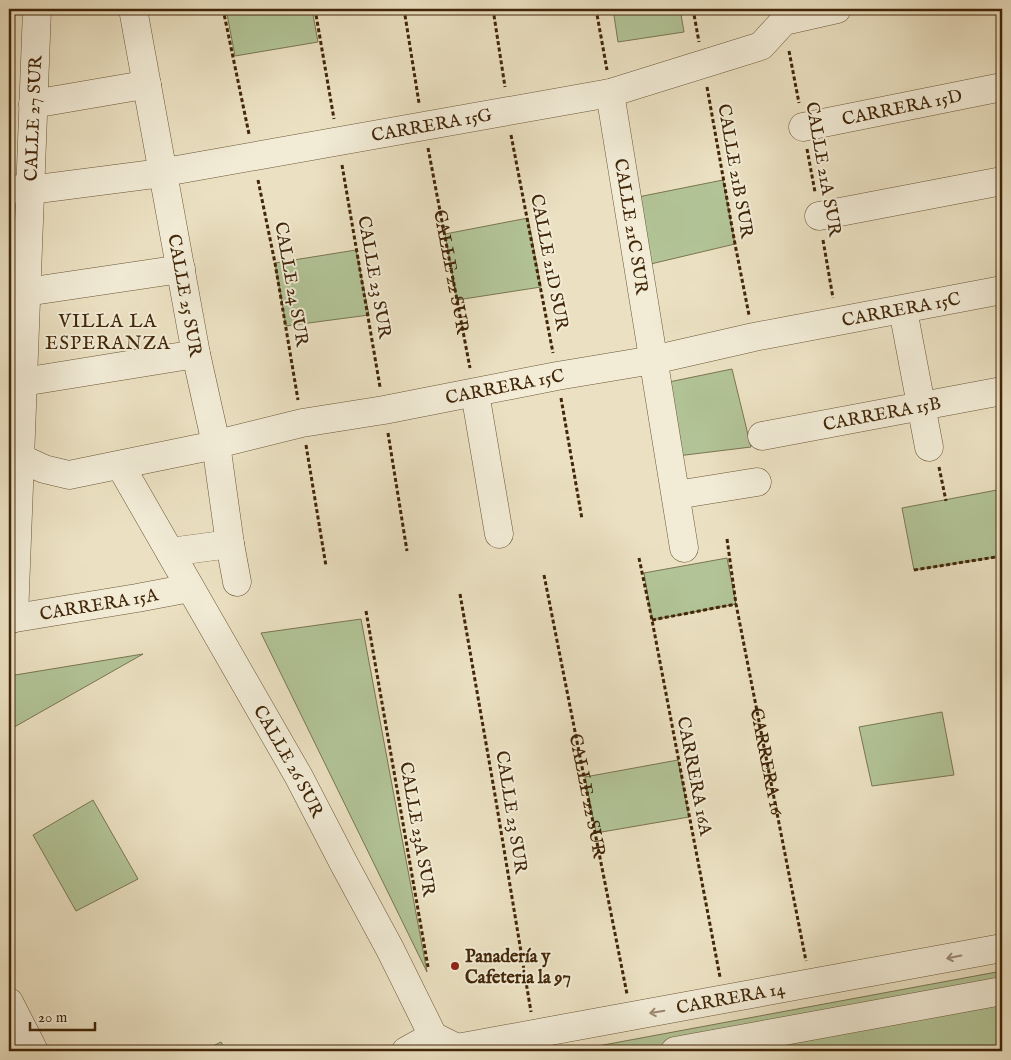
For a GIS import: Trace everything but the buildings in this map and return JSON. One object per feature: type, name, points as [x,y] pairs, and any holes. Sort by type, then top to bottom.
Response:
[{"type":"street","name":"CALLE 27 SUR","points":[[12,619],[14,458],[23,382],[19,189],[33,104],[36,9]]},
{"type":"street","name":"CALLE 25 SUR","points":[[134,9],[196,354],[216,444],[237,582]]},
{"type":"street","points":[[784,21],[837,9]]},
{"type":"street","name":"CARRERA 15G","points":[[19,189],[163,173],[610,93],[761,46],[784,21]]},
{"type":"street","points":[[33,104],[147,85]]},
{"type":"street","name":"CARRERA 15D","points":[[803,127],[1002,87]]},
{"type":"street","name":"CALLE 21C SUR","points":[[610,93],[653,360]]},
{"type":"street","points":[[819,216],[1002,181]]},
{"type":"street","points":[[20,308],[181,269]]},
{"type":"street","name":"CARRERA 15C","points":[[14,458],[44,469],[69,475],[216,444],[302,423],[384,410],[557,376],[653,360],[754,337],[1002,290]]},
{"type":"street","points":[[903,310],[934,455]]},
{"type":"street","points":[[23,382],[196,354]]},
{"type":"street","points":[[653,360],[684,548]]},
{"type":"street","name":"CARRERA 15B","points":[[762,436],[1002,391]]},
{"type":"street","points":[[475,393],[499,534]]},
{"type":"street","name":"CALLE 26 SUR","points":[[120,465],[299,776],[390,949],[460,1046]]},
{"type":"street","points":[[676,495],[757,482]]},
{"type":"street","points":[[170,552],[230,544]]},
{"type":"street","name":"CARRERA 15A","points":[[12,619],[190,588]]},
{"type":"street","name":"CARRERA 14","points":[[406,1051],[460,1046],[534,1034],[1002,948]]},
{"type":"street","points":[[675,1051],[1002,991]]},
{"type":"street","points":[[9,1002],[34,1051]]},
{"type":"path","name":"CALLE 24 SUR","points":[[223,9],[275,263],[326,566]]},
{"type":"path","name":"CALLE 23 SUR","points":[[315,9],[369,315],[407,551]]},
{"type":"path","name":"CALLE 22 SUR","points":[[404,9],[424,126],[475,393]]},
{"type":"path","name":"CALLE 21D SUR","points":[[493,9],[507,99],[508,120],[557,376],[582,520]]},
{"type":"path","points":[[596,9],[610,93]]},
{"type":"path","name":"CALLE 21B SUR","points":[[693,9],[735,244],[754,337]]},
{"type":"path","name":"CALLE 21A SUR","points":[[784,21],[838,321]]},
{"type":"path","points":[[934,455],[946,501]]},
{"type":"path","name":"CARRERA 16","points":[[727,539],[736,604],[810,984]]},
{"type":"path","points":[[914,570],[1002,556]]},
{"type":"path","name":"CARRERA 16A","points":[[639,558],[724,1000]]},
{"type":"path","name":"CALLE 22 SUR","points":[[544,574],[632,1016]]},
{"type":"path","name":"CALLE 23 SUR","points":[[460,594],[534,1034]]},
{"type":"path","points":[[652,620],[736,604]]},
{"type":"path","name":"CALLE 23A SUR","points":[[366,610],[428,971]]},
{"type":"green space","points":[[226,9],[312,9],[318,42],[235,56]]},
{"type":"green space","points":[[613,9],[680,9],[684,32],[618,42]]},
{"type":"green space","points":[[723,180],[735,244],[638,267],[628,199]]},
{"type":"green space","points":[[528,218],[541,287],[457,300],[445,234]]},
{"type":"green space","points":[[356,250],[369,315],[286,326],[275,263]]},
{"type":"green space","points":[[732,369],[751,447],[677,456],[664,383]]},
{"type":"green space","points":[[997,490],[1002,521],[1002,556],[914,570],[902,508]]},
{"type":"green space","points":[[727,558],[736,604],[652,620],[644,573]]},
{"type":"green space","points":[[361,619],[427,972],[261,633]]},
{"type":"green space","points":[[143,654],[9,730],[9,676]]},
{"type":"green space","points":[[942,712],[954,775],[872,786],[859,727]]},
{"type":"green space","points":[[678,760],[689,817],[596,833],[585,777]]},
{"type":"green space","points":[[93,800],[138,879],[76,911],[33,835]]},
{"type":"green space","points":[[1002,971],[1002,1051],[571,1051]]},
{"type":"green space","points":[[221,1042],[226,1051],[203,1051]]},
{"type":"place","name":"Panadería y Cafeteria la 97","points":[[455,966]]},
{"type":"district","name":"VILLA LA ESPERANZA","points":[[108,331]]}]
